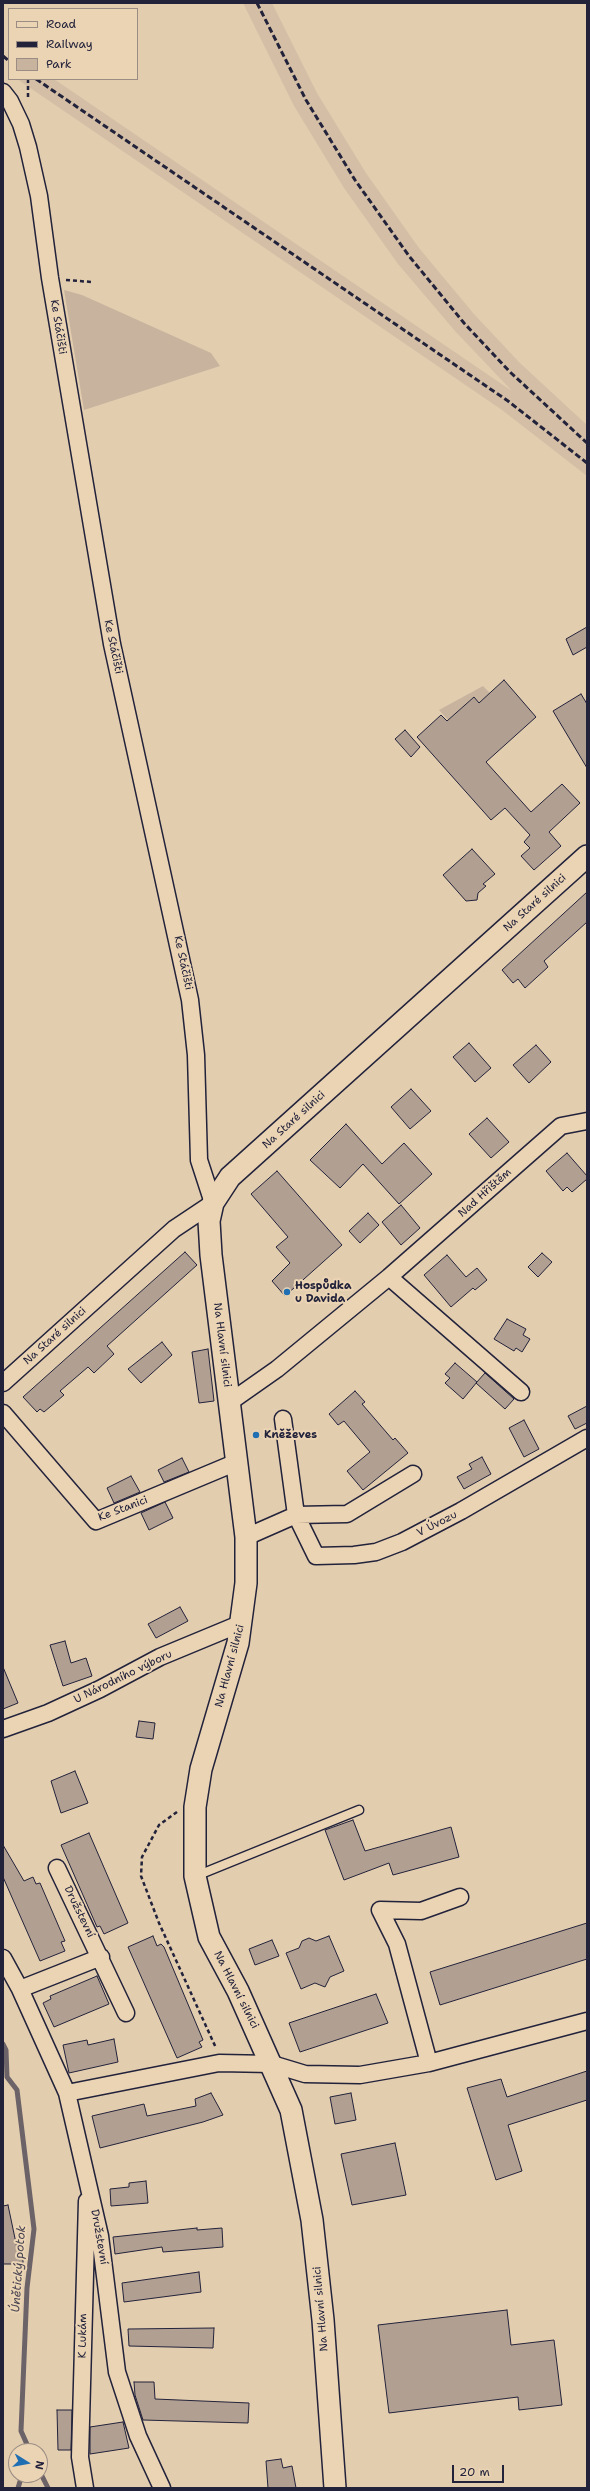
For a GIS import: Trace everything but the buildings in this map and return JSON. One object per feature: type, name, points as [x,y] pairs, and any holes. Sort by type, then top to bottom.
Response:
[{"type":"street","name":"Ke Stáčišti","points":[[3,92],[10,101],[21,124],[28,147],[39,196],[50,278],[112,644],[190,1000],[196,1055],[199,1160],[213,1203]]},
{"type":"street","name":"Na Staré silnici","points":[[3,1383],[174,1229],[213,1203],[230,1177],[587,856]]},
{"type":"street","name":"Nad Hřištěm","points":[[230,1402],[276,1369],[389,1278],[561,1126],[587,1121]]},
{"type":"street","name":"Na Hlavní silnici","points":[[213,1203],[209,1235],[246,1537],[246,1583],[242,1623],[201,1770],[195,1807],[193,1837],[196,1876],[209,1937],[272,2064],[291,2110],[312,2220],[323,2320],[335,2488]]},
{"type":"street","points":[[389,1278],[521,1392]]},
{"type":"street","name":"Ke Stanici","points":[[3,1413],[96,1521],[237,1462]]},
{"type":"street","points":[[283,1419],[296,1515]]},
{"type":"street","name":"V Úvozu","points":[[296,1515],[316,1556],[376,1552],[402,1542],[462,1511],[587,1438]]},
{"type":"street","points":[[246,1537],[296,1515],[347,1514],[413,1474]]},
{"type":"street","name":"U Národního výboru","points":[[3,1729],[48,1713],[100,1690],[160,1657],[242,1623]]},
{"type":"street","name":"Družstevní","points":[[57,1868],[101,1957],[126,2013]]},
{"type":"street","points":[[430,2063],[397,1944],[380,1910],[421,1911],[460,1897]]},
{"type":"street","points":[[20,1989],[101,1957]]},
{"type":"street","name":"Družstevní","points":[[3,1958],[20,1989],[67,2093],[100,2236],[117,2372],[138,2436],[162,2488]]},
{"type":"street","points":[[67,2093],[219,2063],[272,2064],[305,2074],[360,2075],[430,2063],[587,2021]]},
{"type":"street","name":"K Lukám","points":[[85,2488],[80,2457],[85,2240],[88,2184]]},
{"type":"lane","points":[[196,1876],[359,1810]]},
{"type":"path","points":[[50,278],[92,282]]},
{"type":"path","points":[[195,1807],[176,1813],[160,1826],[142,1857],[140,1876],[159,1922],[216,2046],[219,2063]]},
{"type":"shaded area","points":[[243,3],[272,3],[317,93],[366,173],[419,248],[474,314],[520,363],[587,425],[587,476],[502,410],[18,80],[55,80],[512,391],[455,331],[398,264],[344,188],[294,106]]},
{"type":"green space","points":[[64,290],[82,295],[211,353],[220,366],[84,410]]},
{"type":"green space","points":[[483,686],[490,693],[479,703],[474,697],[448,720],[439,710]]},
{"type":"waterway","name":"Únětický potok","points":[[3,2044],[6,2050],[7,2077],[17,2090],[34,2229],[27,2288],[21,2431],[26,2443]]},
{"type":"waterway","name":"Únětický potok","points":[[18,2488],[20,2483]]},
{"type":"waterway","points":[[46,2483],[48,2488]]},
{"type":"railway","points":[[257,3],[306,100],[355,180],[409,256],[464,323],[510,372],[587,443]]},
{"type":"railway","points":[[3,56],[8,60]]},
{"type":"railway","points":[[37,80],[508,401],[587,463]]},
{"type":"place","name":"Hospůdka u Davida","points":[[287,1292]]},
{"type":"place","name":"Kněževes","points":[[256,1435]]}]
